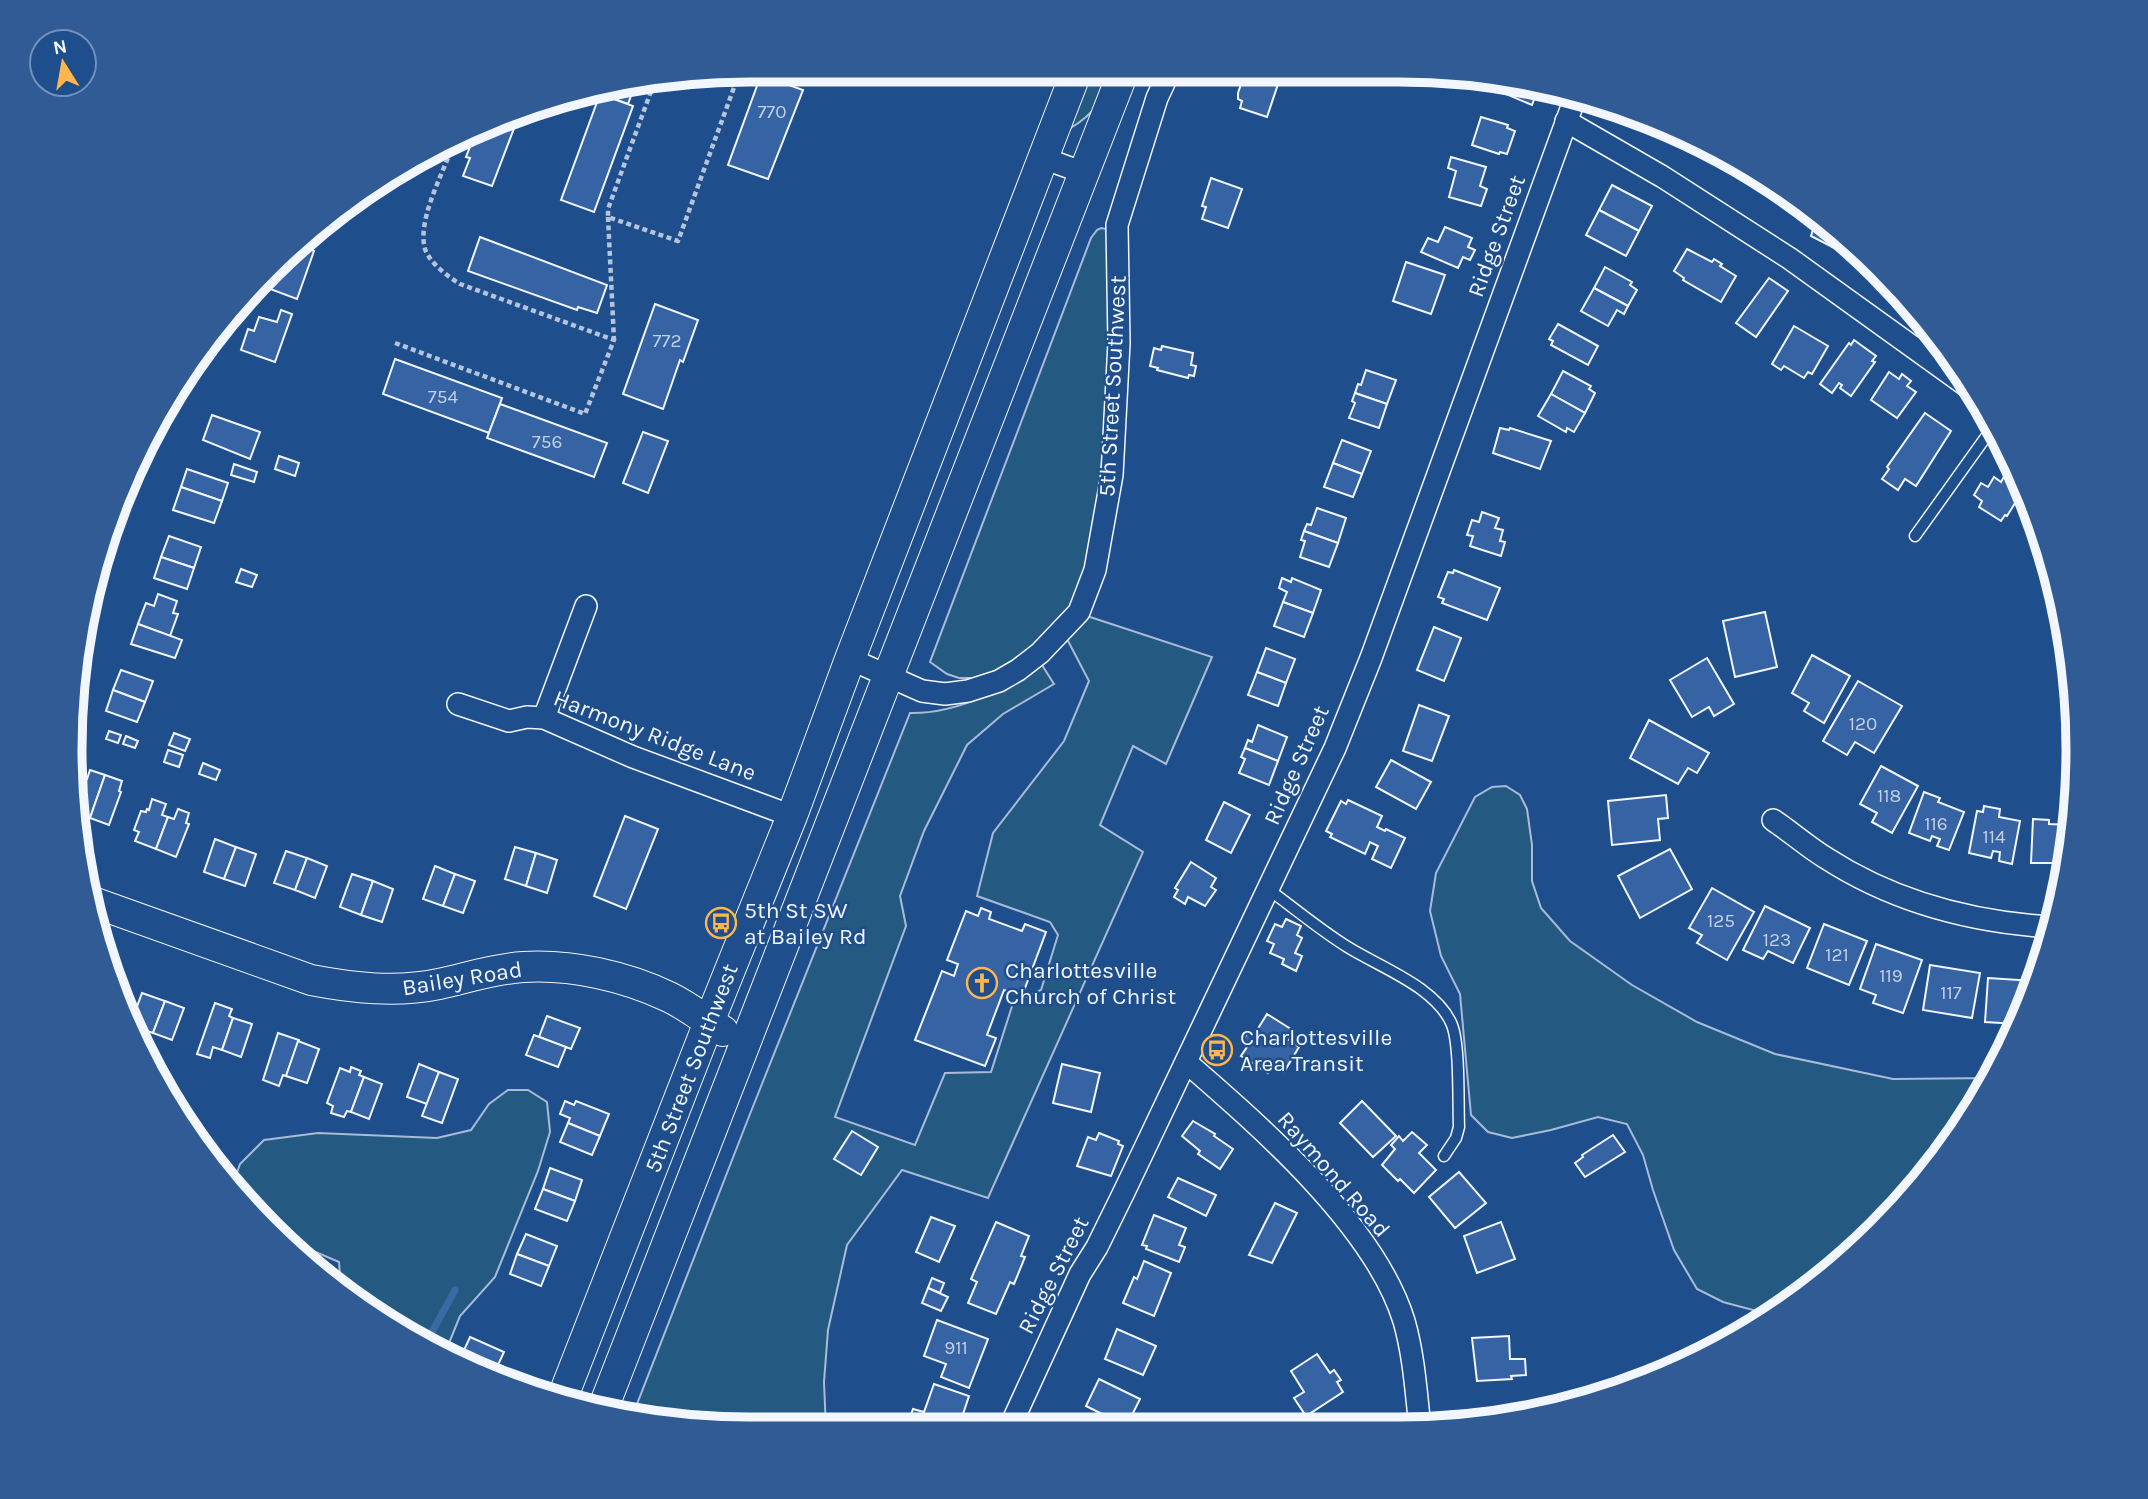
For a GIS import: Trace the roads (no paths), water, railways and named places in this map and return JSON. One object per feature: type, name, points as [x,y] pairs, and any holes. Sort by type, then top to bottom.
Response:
[{"type":"main road","name":"5th Street Southwest","points":[[565,1390],[792,816],[1072,82]]},
{"type":"main road","name":"5th Street Southwest","points":[[606,1401],[1119,82]]},
{"type":"main road","name":"Bailey Road","points":[[101,905],[311,980],[342,986],[383,989],[423,987],[485,972],[524,967],[563,968],[610,976],[671,998],[746,1044]]},
{"type":"street","name":"5th Street Southwest","points":[[850,659],[922,691],[945,694],[968,691],[1018,670],[1040,653],[1080,612],[1095,570],[1112,475],[1119,343],[1117,225],[1164,82]]},
{"type":"street","name":"Ridge Street","points":[[1014,1417],[1080,1274],[1108,1225],[1335,748],[1371,658],[1572,105]]},
{"type":"street","points":[[1566,121],[1663,177],[1789,258],[1950,374]]},
{"type":"street","points":[[1043,158],[1084,173]]},
{"type":"street","points":[[544,718],[586,606]]},
{"type":"street","name":"Harmony Ridge Lane","points":[[458,704],[509,721],[527,717],[544,718],[633,757],[792,816]]},
{"type":"street","points":[[1773,820],[1826,858],[1914,902],[1956,915],[2042,926]]},
{"type":"street","name":"Raymond Road","points":[[1186,1062],[1256,1125],[1312,1182],[1365,1243],[1389,1284],[1403,1321],[1412,1359],[1419,1416]]},
{"type":"lane","points":[[1915,536],[1987,436]]},
{"type":"lane","points":[[1268,889],[1347,947],[1418,986],[1437,1004],[1452,1026],[1456,1053],[1459,1127],[1456,1138],[1444,1156]]},
{"type":"waterway","points":[[430,1335],[455,1290]]},
{"type":"place","name":"5th St SW at Bailey Rd","points":[[721,923]]},
{"type":"place","name":"Charlottesville Church of Christ","points":[[982,983]]},
{"type":"place","name":"Charlottesville Area Transit","points":[[1217,1050]]}]
